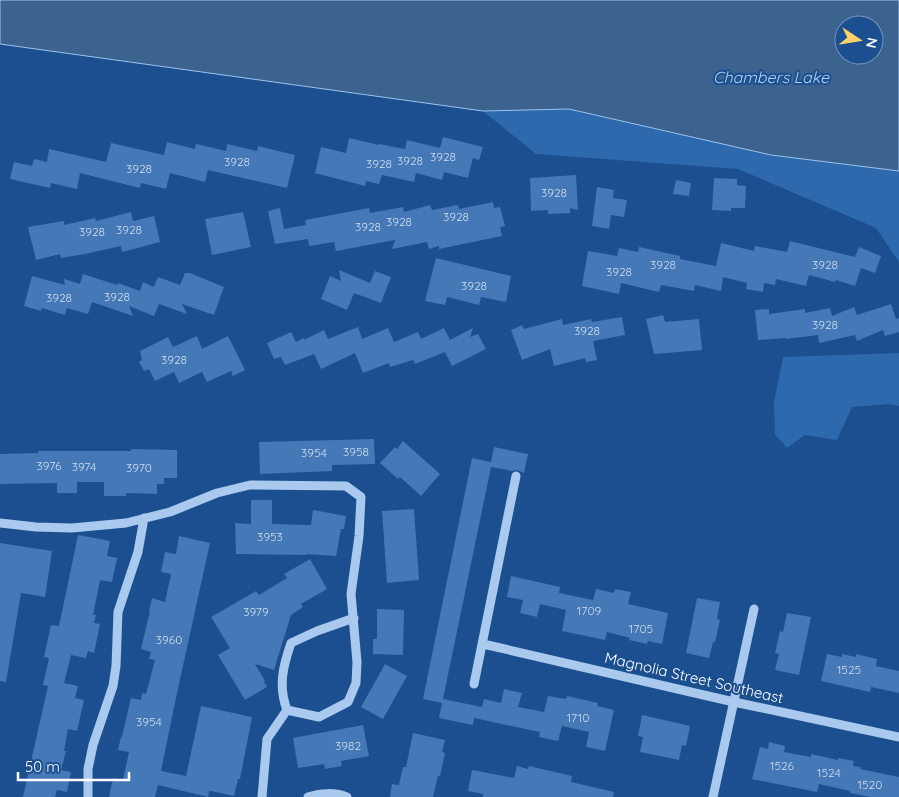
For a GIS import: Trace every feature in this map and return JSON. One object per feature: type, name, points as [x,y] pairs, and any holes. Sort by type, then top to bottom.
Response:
[{"type":"street","points":[[474,684],[516,476]]},
{"type":"street","points":[[0,523],[72,528],[126,523],[170,512],[217,493],[250,485],[346,486],[361,497],[359,536],[351,594],[357,662],[356,683],[348,702],[319,717],[287,710]]},
{"type":"street","points":[[88,797],[88,769],[93,744],[113,686],[116,666],[118,612],[138,552],[144,518]]},
{"type":"street","points":[[713,797],[754,609]]},
{"type":"street","points":[[287,710],[282,696],[284,664],[291,643],[316,631],[354,618]]},
{"type":"street","name":"Magnolia Street Southeast","points":[[483,644],[734,702],[899,737]]},
{"type":"street","points":[[262,797],[268,739],[287,710]]},
{"type":"street","points":[[308,797],[315,794],[342,794],[347,797]]},
{"type":"shaded area","points":[[569,109],[771,155],[899,171],[899,262],[876,228],[738,169],[536,154],[483,111]]},
{"type":"shaded area","points":[[899,353],[899,406],[889,404],[852,407],[837,440],[805,435],[787,448],[775,434],[774,402],[783,357]]},
{"type":"water","name":"Chambers Lake","points":[[0,0],[899,0],[899,171],[771,155],[569,109],[483,111],[0,44]]},
{"type":"building","points":[[443,137],[483,147],[479,160],[473,158],[468,178],[444,172],[442,180],[416,173],[414,182],[382,175],[379,184],[366,181],[365,186],[315,173],[321,147],[346,153],[349,138],[405,149],[407,140],[440,148]]},
{"type":"building","points":[[167,142],[195,149],[196,144],[226,151],[227,144],[257,151],[258,146],[295,155],[287,188],[208,170],[205,182],[170,173],[166,189],[141,183],[140,188],[80,173],[77,189],[51,183],[50,188],[10,179],[14,162],[32,166],[34,159],[47,162],[49,149],[106,162],[111,143],[164,155]]},
{"type":"building","points":[[576,175],[578,210],[570,208],[570,213],[548,214],[548,210],[531,211],[530,178]]},
{"type":"building","points":[[714,178],[737,179],[737,185],[746,186],[745,208],[731,208],[731,211],[712,210]]},
{"type":"building","points":[[676,180],[691,183],[689,196],[673,194]]},
{"type":"building","points":[[597,187],[614,190],[613,198],[627,200],[624,217],[611,215],[609,229],[592,226]]},
{"type":"building","points":[[493,202],[494,208],[500,207],[505,226],[500,227],[502,236],[439,249],[439,246],[429,249],[427,242],[392,249],[395,240],[336,251],[334,242],[309,246],[308,239],[275,244],[268,211],[280,208],[284,229],[306,225],[305,220],[369,208],[370,213],[403,207],[404,212],[430,205],[432,210],[458,205],[459,209]]},
{"type":"building","points":[[131,212],[133,221],[154,216],[160,242],[122,252],[121,246],[61,258],[60,254],[36,260],[28,227],[64,221],[64,225],[95,218],[96,221]]},
{"type":"building","points":[[243,212],[251,247],[212,255],[205,219]]},
{"type":"building","points":[[790,241],[855,257],[859,247],[881,256],[875,273],[861,268],[855,286],[809,275],[806,286],[776,279],[775,285],[764,283],[763,292],[746,289],[747,283],[723,277],[721,291],[695,285],[694,291],[661,285],[659,292],[621,283],[619,294],[582,286],[588,251],[617,256],[619,248],[638,252],[639,247],[680,256],[680,259],[716,266],[721,243],[754,251],[755,246],[787,252]]},
{"type":"building","points":[[436,258],[511,276],[506,302],[481,297],[479,305],[447,297],[445,305],[425,301]]},
{"type":"building","points":[[339,270],[370,283],[375,271],[391,277],[381,303],[354,293],[347,310],[321,299],[330,276],[341,281]]},
{"type":"building","points":[[185,273],[190,273],[224,287],[214,315],[182,304],[187,314],[159,304],[154,316],[129,306],[133,316],[92,302],[88,314],[67,308],[65,315],[42,308],[41,311],[24,306],[32,276],[65,285],[64,279],[80,284],[83,274],[140,291],[143,282],[154,287],[158,277],[180,285]]},
{"type":"building","points":[[891,304],[896,319],[899,318],[899,332],[885,336],[883,330],[857,341],[855,335],[819,343],[818,335],[758,340],[755,310],[769,309],[769,314],[805,309],[805,313],[830,308],[832,316],[854,307],[857,315]]},
{"type":"building","points":[[663,315],[665,322],[699,319],[702,350],[654,354],[646,319]]},
{"type":"building","points":[[622,317],[625,335],[593,341],[597,360],[586,362],[585,358],[554,366],[550,349],[522,360],[511,330],[522,325],[524,329],[562,319],[563,325],[591,319],[592,322]]},
{"type":"building","points":[[358,327],[362,339],[388,328],[394,342],[418,332],[421,339],[444,328],[450,340],[473,328],[470,337],[478,334],[486,349],[452,366],[445,352],[415,364],[413,360],[390,367],[389,363],[363,373],[355,353],[321,369],[314,354],[285,365],[281,357],[274,359],[267,343],[291,332],[296,342],[324,330],[328,339]]},
{"type":"building","points":[[197,336],[202,349],[228,336],[245,370],[233,376],[231,371],[207,382],[202,372],[179,383],[174,372],[155,381],[149,369],[144,371],[139,362],[142,360],[140,351],[168,337],[173,347]]},
{"type":"building","points":[[374,439],[375,464],[332,465],[332,471],[260,474],[259,442]]},
{"type":"building","points":[[403,441],[440,474],[421,496],[400,477],[398,479],[380,463],[395,447],[397,449]]},
{"type":"building","points":[[494,447],[528,454],[524,473],[517,470],[512,471],[491,467],[443,699],[482,707],[484,699],[501,703],[504,689],[522,693],[518,707],[544,712],[548,696],[566,699],[567,696],[598,703],[597,706],[614,710],[605,751],[586,747],[589,732],[562,726],[558,741],[539,737],[540,732],[474,718],[473,725],[439,718],[442,703],[423,699],[472,458],[491,462]]},
{"type":"building","points":[[131,449],[177,450],[177,478],[164,478],[164,484],[157,484],[157,494],[126,493],[126,496],[104,496],[104,482],[77,482],[77,493],[57,493],[57,483],[0,484],[0,454],[38,453],[38,451],[131,451]]},
{"type":"building","points":[[251,500],[272,500],[272,524],[311,525],[313,510],[346,516],[344,529],[341,529],[336,556],[236,554],[235,523],[251,524]]},
{"type":"building","points":[[414,509],[419,580],[387,583],[382,511]]},
{"type":"building","points":[[78,535],[110,541],[107,556],[117,558],[112,582],[100,580],[93,615],[96,615],[94,623],[100,624],[94,653],[88,651],[86,658],[71,655],[64,683],[78,686],[75,698],[84,700],[77,731],[68,729],[64,751],[66,751],[61,770],[71,772],[67,792],[57,790],[55,797],[23,797],[48,686],[43,685],[49,658],[44,657],[51,625],[59,626]]},
{"type":"building","points":[[179,536],[210,543],[161,771],[186,776],[201,706],[252,717],[240,779],[238,779],[234,796],[209,791],[208,797],[158,785],[155,797],[109,797],[113,778],[123,780],[129,752],[118,750],[131,698],[141,700],[142,693],[146,694],[155,660],[149,659],[151,652],[141,649],[152,598],[165,602],[171,574],[161,572],[165,552],[176,554]]},
{"type":"building","points":[[0,543],[52,551],[45,597],[21,593],[6,682],[0,681]]},
{"type":"building","points":[[310,559],[327,589],[301,604],[303,607],[291,615],[274,670],[255,664],[267,687],[245,700],[218,655],[230,648],[211,617],[256,591],[259,595],[287,578],[284,574]]},
{"type":"building","points":[[511,576],[560,587],[559,593],[593,600],[596,589],[614,593],[615,589],[631,592],[628,604],[668,613],[662,644],[648,641],[647,644],[607,632],[605,640],[562,631],[566,610],[540,604],[537,617],[520,613],[523,600],[507,597]]},
{"type":"building","points":[[697,598],[720,602],[717,619],[720,620],[709,658],[686,653]]},
{"type":"building","points":[[377,609],[404,610],[403,655],[373,654],[373,639],[377,639]]},
{"type":"building","points":[[787,613],[811,617],[799,675],[775,670],[779,654],[775,653],[780,631],[783,632]]},
{"type":"building","points":[[827,654],[842,657],[842,654],[856,657],[856,654],[877,659],[876,666],[899,671],[899,693],[871,687],[870,692],[821,681]]},
{"type":"building","points":[[385,664],[407,676],[383,719],[361,707]]},
{"type":"building","points":[[642,715],[690,726],[686,746],[682,745],[679,760],[640,752],[643,737],[638,736]]},
{"type":"building","points":[[363,725],[369,756],[341,761],[342,766],[325,769],[324,764],[298,768],[293,738]]},
{"type":"building","points":[[413,733],[445,740],[442,752],[445,753],[433,797],[390,797],[392,784],[399,785],[403,767],[406,767]]},
{"type":"building","points":[[769,742],[785,746],[784,752],[811,757],[811,754],[838,760],[838,758],[854,761],[853,766],[861,767],[860,769],[899,777],[899,797],[870,797],[819,784],[817,792],[752,779],[760,747],[768,749]]},
{"type":"building","points":[[517,766],[528,769],[529,766],[572,776],[571,782],[614,792],[613,797],[483,797],[483,794],[468,791],[472,770],[514,778]]}]
